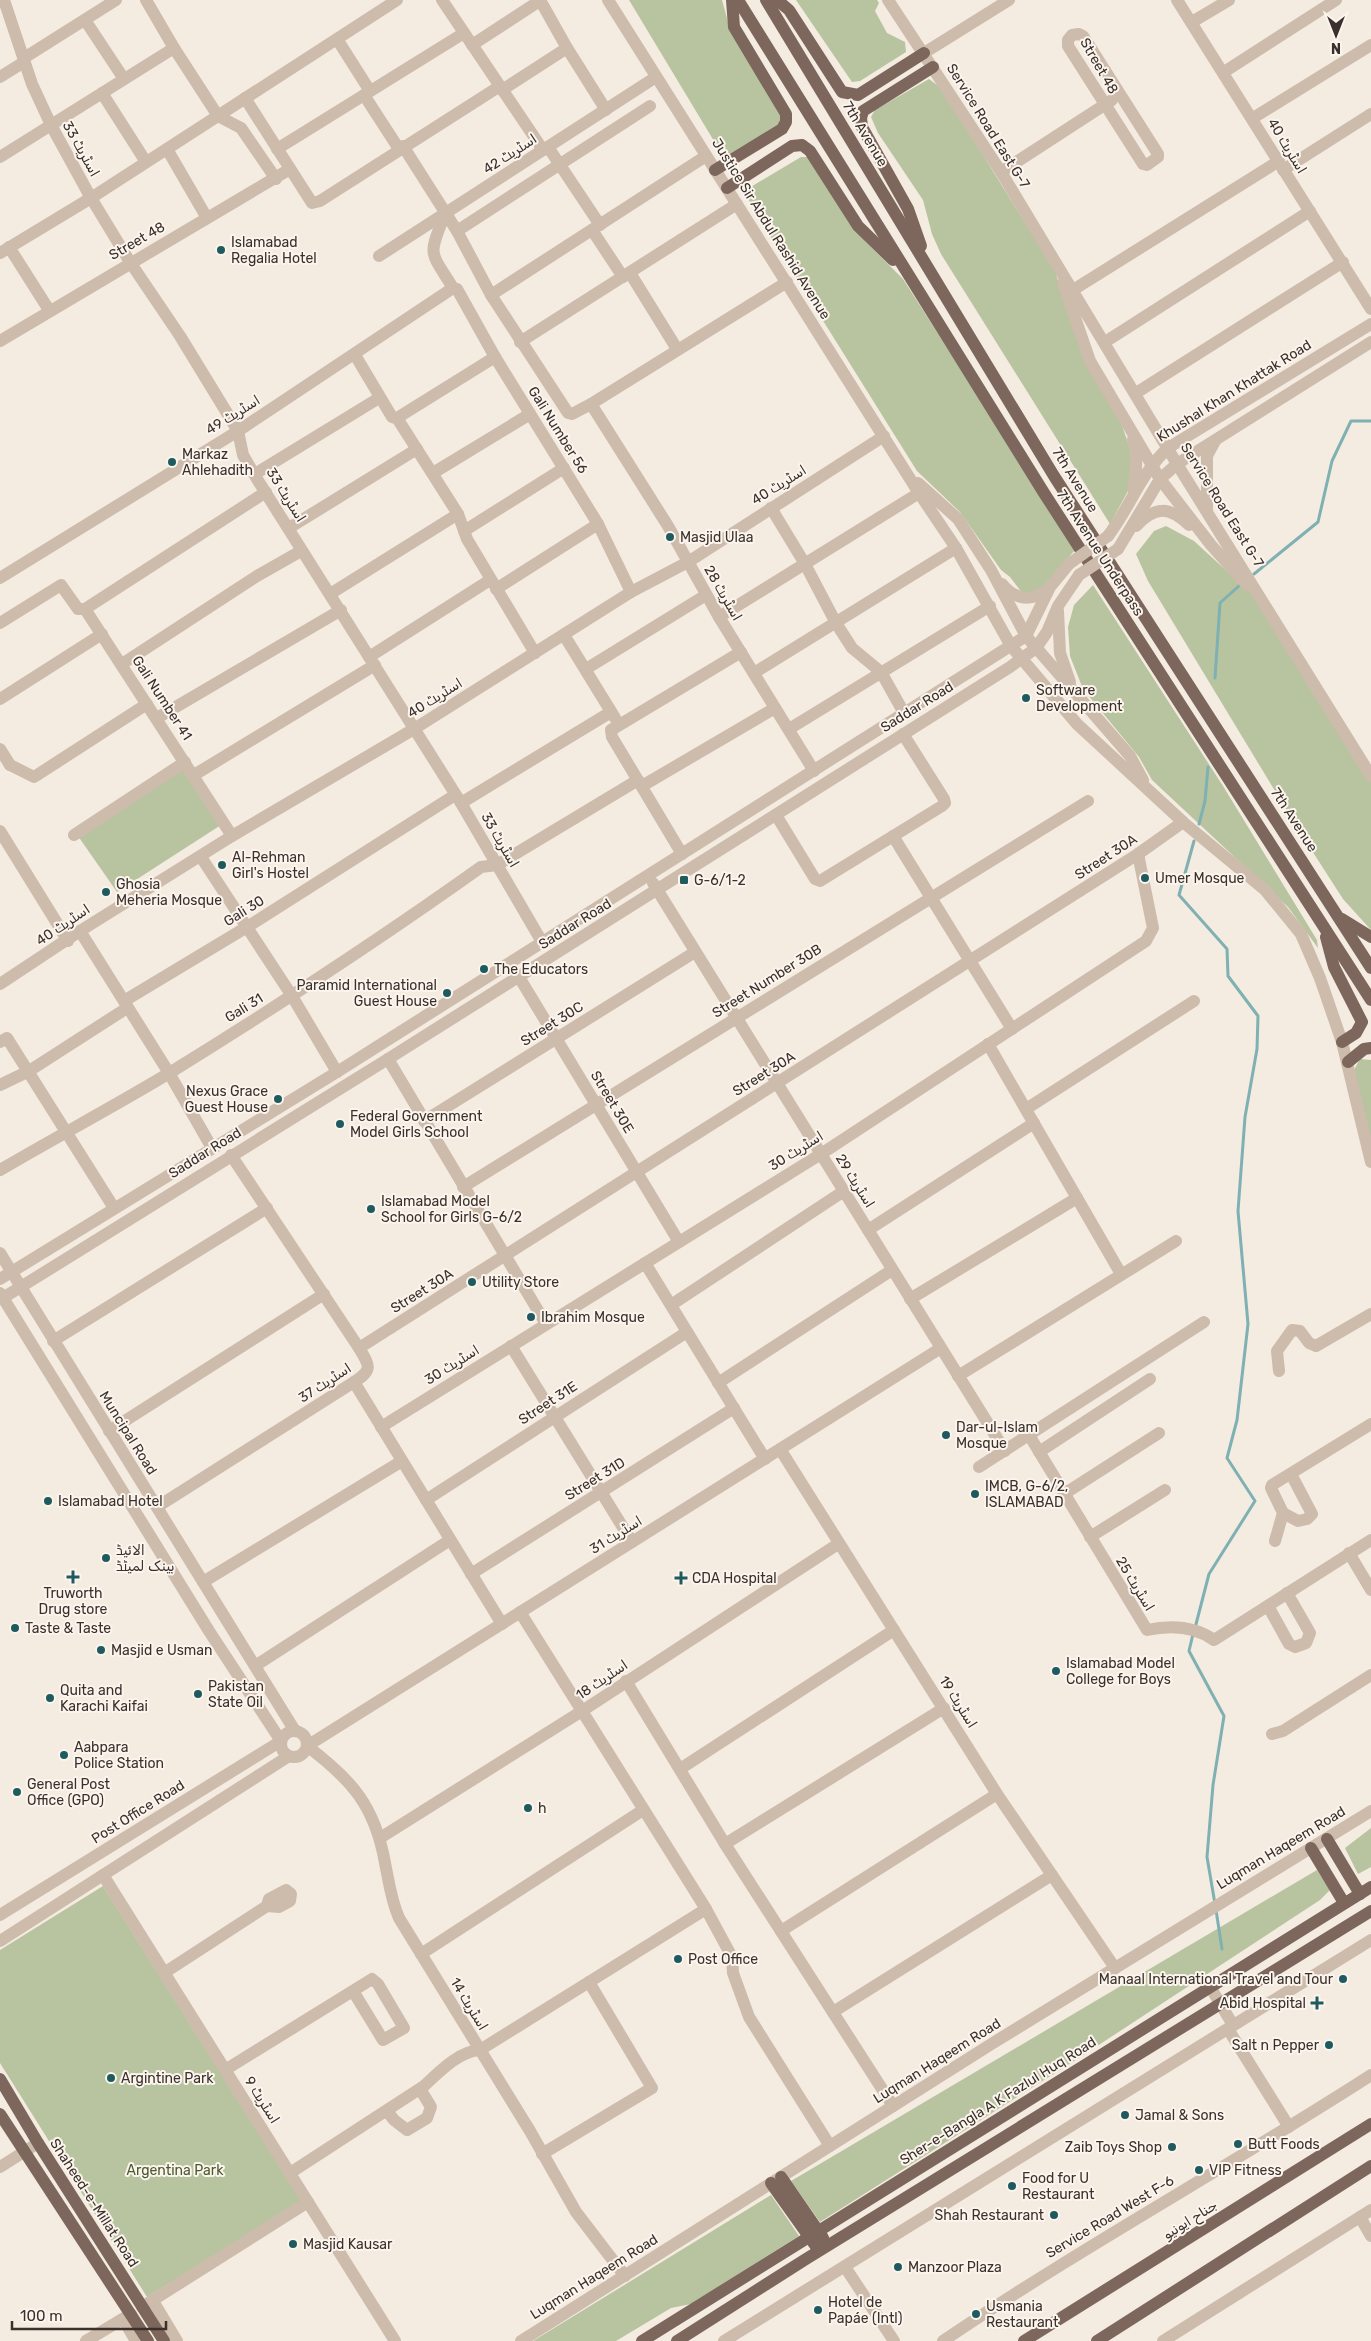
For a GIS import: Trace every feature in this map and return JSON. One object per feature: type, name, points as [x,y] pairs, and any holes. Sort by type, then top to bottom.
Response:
[{"type":"main road","points":[[715,170],[782,129],[786,122],[786,114],[734,27],[732,0]]},
{"type":"main road","points":[[738,0],[908,274]]},
{"type":"main road","name":"7th Avenue","points":[[766,0],[1054,476],[1371,968]]},
{"type":"main road","points":[[777,0],[788,10],[842,92],[858,95],[924,53]]},
{"type":"main road","points":[[930,270],[908,209],[862,127],[861,118],[863,112],[933,66]]},
{"type":"main road","points":[[726,188],[792,146],[802,145],[810,151],[858,226],[908,274]]},
{"type":"main road","name":"7th Avenue Underpass","points":[[908,274],[1131,630],[1321,921]]},
{"type":"main road","points":[[1338,916],[1371,937]]},
{"type":"main road","points":[[1321,921],[1371,1000]]},
{"type":"main road","points":[[1321,921],[1334,967],[1362,1022],[1356,1033],[1342,1042]]},
{"type":"main road","points":[[1348,1062],[1364,1049],[1371,1048]]},
{"type":"main road","points":[[1327,1838],[1360,1894]]},
{"type":"main road","points":[[1311,1848],[1344,1903]]},
{"type":"main road","name":"Sher-e-Bangla A K Fazlul Huq Road","points":[[642,2341],[815,2235],[1209,1985],[1371,1887]]},
{"type":"main road","points":[[677,2341],[824,2248],[1371,1911]]},
{"type":"main road","name":"Shaheed-e-Millat Road","points":[[0,2079],[38,2143],[148,2304],[164,2341]]},
{"type":"main road","points":[[0,2114],[127,2316],[148,2341]]},
{"type":"main road","name":"جناح ایونیو","points":[[1024,2341],[1371,2124]]},
{"type":"main road","points":[[1098,2341],[1371,2166]]},
{"type":"main road","points":[[776,2180],[824,2248]]},
{"type":"street","name":"اسٹریٹ 33","points":[[4,0],[32,84],[51,125],[91,198],[130,262],[180,336],[238,431],[243,455],[290,528],[301,551],[330,594],[458,799],[542,942]]},
{"type":"street","points":[[0,77],[116,0]]},
{"type":"street","points":[[146,0],[174,48],[218,116],[241,128],[276,179]]},
{"type":"street","points":[[49,310],[3,250],[91,198],[397,0]]},
{"type":"street","points":[[442,0],[501,88],[560,164],[596,228],[677,349]]},
{"type":"street","points":[[472,45],[541,0],[566,48],[606,110]]},
{"type":"street","name":"Justice Sir Abdul Rashid Avenue","points":[[608,0],[919,493],[956,548],[1011,646],[1077,724],[1183,822],[1265,890],[1301,934],[1320,978],[1342,1042],[1371,1162]]},
{"type":"street","name":"Service Road East G-7","points":[[888,0],[1001,172],[1059,271],[1073,290],[1136,393],[1177,464],[1265,602],[1370,773]]},
{"type":"street","points":[[924,53],[1009,0]]},
{"type":"street","name":"اسٹریٹ 40","points":[[1177,0],[1253,118],[1371,309]]},
{"type":"street","points":[[1192,22],[1229,0]]},
{"type":"street","points":[[1224,72],[1336,0]]},
{"type":"street","points":[[85,20],[124,79]]},
{"type":"street","points":[[277,149],[464,33]]},
{"type":"street","name":"Street 48","points":[[1072,35],[1083,36],[1120,95],[1158,157],[1145,166],[1104,105],[1068,46],[1068,40],[1072,35]]},
{"type":"street","points":[[337,39],[401,148],[457,231],[491,295],[520,342],[568,413],[572,414],[591,404],[787,282]]},
{"type":"street","points":[[1253,118],[1371,45]]},
{"type":"street","points":[[0,157],[174,48]]},
{"type":"street","points":[[245,98],[312,203],[320,201],[401,148],[566,48]]},
{"type":"street","name":"اسٹریٹ 42","points":[[379,256],[656,77]]},
{"type":"street","points":[[102,93],[146,162]]},
{"type":"street","points":[[1001,172],[1120,95]]},
{"type":"street","points":[[457,231],[650,106]]},
{"type":"street","points":[[1073,290],[1371,114]]},
{"type":"street","points":[[167,149],[207,218]]},
{"type":"street","points":[[491,295],[706,156]]},
{"type":"street","name":"Street 48","points":[[0,341],[49,310],[276,179],[290,169]]},
{"type":"street","points":[[520,342],[737,204]]},
{"type":"street","points":[[1105,342],[1310,211]]},
{"type":"street","name":"Gali Number 56","points":[[445,214],[431,249],[598,524],[631,592]]},
{"type":"street","points":[[1136,393],[1343,262]]},
{"type":"street","name":"Service Road East G-7","points":[[1059,271],[1090,361],[1130,425],[1160,479],[1210,545],[1265,602]]},
{"type":"street","name":"اسٹریٹ 49","points":[[0,578],[238,431],[453,288]]},
{"type":"street","name":"Khushal Khan Khattak Road","points":[[1050,587],[1069,564],[1108,536],[1121,518],[1152,463],[1168,448],[1371,324]]},
{"type":"street","points":[[1121,544],[1160,479],[1177,464],[1371,342]]},
{"type":"street","points":[[355,354],[379,398],[417,449],[458,514],[464,531],[493,585],[535,653]]},
{"type":"street","points":[[394,418],[495,357]]},
{"type":"street","points":[[255,474],[379,398]]},
{"type":"street","name":"اسٹریٹ 28","points":[[591,404],[688,562],[718,617],[814,771]]},
{"type":"street","points":[[433,473],[530,414]]},
{"type":"street","points":[[1121,518],[1136,473],[1137,454],[1130,425]]},
{"type":"street","name":"اسٹریٹ 40","points":[[0,984],[68,941],[174,867],[201,857],[232,836],[414,729],[631,592],[688,562],[884,436]]},
{"type":"street","points":[[1207,510],[1207,456],[1217,439]]},
{"type":"street","points":[[290,528],[417,449]]},
{"type":"street","points":[[464,531],[564,468]]},
{"type":"street","name":"Justice Sir Abdul Rashid Avenue","points":[[908,474],[958,519],[991,570],[1026,636],[1130,756],[1150,791]]},
{"type":"street","points":[[85,609],[266,492]]},
{"type":"street","points":[[718,617],[919,493]]},
{"type":"street","points":[[771,508],[852,648],[881,672],[904,713]]},
{"type":"street","points":[[1121,544],[1152,512],[1164,510],[1174,513],[1182,519],[1210,545]]},
{"type":"street","points":[[330,594],[458,514]]},
{"type":"street","points":[[194,775],[493,585],[598,524]]},
{"type":"street","name":"Saddar Road","points":[[2,1295],[20,1286],[388,1059],[776,815],[1036,648],[1047,632],[1058,606],[1079,574],[1121,544]]},
{"type":"street","points":[[754,673],[956,548]]},
{"type":"street","points":[[122,664],[257,576],[301,551]]},
{"type":"street","points":[[991,570],[1008,591],[1022,598],[1035,597],[1050,587]]},
{"type":"street","name":"Gali Number 41","points":[[0,623],[61,585],[78,609],[85,609],[232,836]]},
{"type":"street","points":[[1026,636],[1050,587]]},
{"type":"street","points":[[586,668],[706,596]]},
{"type":"street","points":[[789,729],[990,606]]},
{"type":"street","points":[[1058,606],[1060,653],[1077,695]]},
{"type":"street","points":[[157,718],[340,610]]},
{"type":"street","points":[[0,699],[102,634]]},
{"type":"street","points":[[564,635],[586,668],[611,712],[615,728],[612,737],[682,854]]},
{"type":"street","name":"Saddar Road","points":[[0,1279],[337,1072],[1026,636]]},
{"type":"street","points":[[615,728],[741,652]]},
{"type":"street","points":[[0,749],[5,768],[34,777],[147,704]]},
{"type":"street","name":"Gali 31","points":[[0,1170],[169,1073],[292,996],[390,932],[481,867],[497,865],[775,708]]},
{"type":"street","name":"Gali 30","points":[[0,1086],[29,1071],[125,1004],[247,927],[458,799],[611,712]]},
{"type":"street","points":[[776,815],[817,880],[945,803],[903,734]]},
{"type":"street","points":[[74,835],[185,762]]},
{"type":"street","name":"Street Number 30B","points":[[463,1187],[1088,801]]},
{"type":"street","name":"Street 30A","points":[[359,1348],[1138,854],[1183,822]]},
{"type":"street","points":[[0,831],[68,941]]},
{"type":"street","points":[[893,836],[1012,1029]]},
{"type":"street","name":"اسٹریٹ 30","points":[[381,1427],[820,1154],[1146,941],[1153,928],[1138,854]]},
{"type":"street","points":[[201,857],[292,996],[337,1072]]},
{"type":"street","name":"اسٹریٹ 29","points":[[648,876],[1005,1450]]},
{"type":"street","points":[[80,931],[169,1073],[212,1148]]},
{"type":"street","name":"Street 30C","points":[[424,1121],[695,952]]},
{"type":"street","name":"Street 30E","points":[[519,977],[679,1242]]},
{"type":"street","points":[[1026,1109],[1194,1001]]},
{"type":"street","points":[[0,1042],[7,1038],[67,1130],[114,1208]]},
{"type":"street","points":[[988,1044],[1121,1274]]},
{"type":"street","points":[[388,1059],[546,1324]]},
{"type":"street","points":[[868,1230],[1034,1123]]},
{"type":"street","name":"اسٹریٹ 37","points":[[157,1507],[365,1375],[368,1369],[368,1363],[359,1348],[231,1155]]},
{"type":"street","points":[[671,1305],[844,1192]]},
{"type":"street","points":[[910,1299],[1077,1198]]},
{"type":"street","points":[[53,1341],[267,1208]]},
{"type":"street","points":[[958,1376],[1176,1241]]},
{"type":"street","name":"Muncipal Road","points":[[0,1253],[295,1731]]},
{"type":"street","points":[[645,1263],[765,1459]]},
{"type":"street","points":[[718,1383],[892,1270]]},
{"type":"street","points":[[109,1431],[324,1294]]},
{"type":"street","points":[[2,1295],[266,1720],[281,1740],[281,1748],[289,1756]]},
{"type":"street","points":[[1279,1371],[1277,1352],[1292,1330],[1300,1331],[1309,1343],[1316,1346],[1371,1314]]},
{"type":"street","points":[[979,1467],[1204,1322]]},
{"type":"street","name":"Street 31E","points":[[426,1500],[687,1332]]},
{"type":"street","points":[[512,1346],[632,1542]]},
{"type":"street","name":"اسٹریٹ 31","points":[[306,1746],[941,1348]]},
{"type":"street","points":[[1039,1452],[1150,1378]]},
{"type":"street","points":[[354,1382],[502,1624]]},
{"type":"street","name":"Street 31D","points":[[471,1574],[734,1408]]},
{"type":"street","points":[[1291,1474],[1312,1514],[1307,1519],[1298,1521],[1283,1513],[1271,1488],[1291,1474],[1371,1424]]},
{"type":"street","points":[[1064,1494],[1159,1434]]},
{"type":"street","name":"اسٹریٹ 25","points":[[1029,1435],[1144,1628],[1147,1630],[1163,1626],[1179,1627],[1201,1632],[1214,1640],[1371,1540]]},
{"type":"street","name":"اسٹریٹ 19","points":[[780,1449],[838,1544],[998,1794],[1115,1968]]},
{"type":"street","points":[[203,1582],[402,1461]]},
{"type":"street","points":[[1090,1538],[1165,1490]]},
{"type":"street","points":[[1275,1540],[1283,1513]]},
{"type":"street","points":[[255,1666],[450,1540]]},
{"type":"street","name":"اسٹریٹ 18","points":[[380,1838],[582,1711],[838,1544]]},
{"type":"street","points":[[1349,1553],[1371,1590]]},
{"type":"street","points":[[1268,1606],[1289,1644],[1295,1647],[1306,1643],[1310,1634],[1287,1593]]},
{"type":"street","points":[[520,1612],[706,1909],[732,1958],[734,1973],[749,2017],[830,2146]]},
{"type":"street","points":[[680,1769],[894,1630]]},
{"type":"street","points":[[1272,1734],[1283,1732],[1371,1675]]},
{"type":"street","points":[[626,1681],[725,1844],[893,2106]]},
{"type":"street","points":[[725,1844],[944,1708]]},
{"type":"street","points":[[262,1752],[268,1734],[266,1720]]},
{"type":"street","points":[[0,1940],[289,1756],[298,1756],[306,1746],[305,1738],[295,1731],[288,1732],[281,1740]]},
{"type":"street","name":"Post Office Road","points":[[22,1926],[6,1912],[281,1740]]},
{"type":"street","name":"اسٹریٹ 14","points":[[306,1746],[334,1766],[348,1781],[370,1811],[380,1838],[392,1901],[421,1954],[576,2212],[624,2276]]},
{"type":"street","points":[[781,1931],[998,1794]]},
{"type":"street","points":[[421,1954],[643,1810]]},
{"type":"street","name":"Luqman Haqeem Road","points":[[521,2341],[1233,1894],[1371,1811]]},
{"type":"street","name":"اسٹریٹ 9","points":[[103,1875],[395,2341]]},
{"type":"street","points":[[833,2012],[1052,1876]]},
{"type":"street","points":[[164,1973],[267,1906],[269,1899],[276,1895]]},
{"type":"street","points":[[290,2173],[387,2111],[463,2055],[470,2051],[480,2050],[706,1909]]},
{"type":"street","points":[[724,2341],[1371,1940]]},
{"type":"street","points":[[226,2070],[354,1991],[372,1980],[378,1984],[404,2028],[383,2040],[354,1991]]},
{"type":"street","points":[[542,2154],[652,2088],[588,1982]]},
{"type":"street","points":[[1209,1985],[1289,2127]]},
{"type":"street","name":"Service Road West F-6","points":[[943,2341],[1086,2249],[1289,2127],[1371,2074]]},
{"type":"street","points":[[387,2111],[394,2120],[407,2130],[427,2118],[431,2107],[422,2087]]},
{"type":"street","points":[[0,2167],[38,2143]]},
{"type":"street","points":[[148,2304],[308,2202]]},
{"type":"street","points":[[1163,2341],[1366,2214],[1371,2236]]},
{"type":"street","points":[[845,2266],[894,2341]]},
{"type":"street","name":"Shaheed-e-Millat Road","points":[[148,2304],[176,2341]]},
{"type":"street","points":[[86,2341],[127,2316],[136,2341]]},
{"type":"green space","points":[[629,0],[722,0],[728,22],[786,122],[730,157],[720,151]]},
{"type":"green space","points":[[796,0],[877,0],[879,3],[875,11],[887,33],[905,42],[906,52],[860,81],[852,82]]},
{"type":"green space","points":[[929,79],[942,89],[1055,271],[1069,315],[1122,426],[1133,456],[1128,491],[1110,524],[941,254],[932,234],[923,200],[878,133],[871,117],[875,110]]},
{"type":"green space","points":[[801,157],[809,157],[865,241],[903,279],[1076,549],[1037,593],[1023,594],[1010,577],[1001,570],[960,512],[917,471],[757,215],[744,191]]},
{"type":"green space","points":[[1166,526],[1194,541],[1263,604],[1371,778],[1371,930],[1343,899],[1298,829],[1148,581],[1136,554],[1154,531]]},
{"type":"green space","points":[[1093,585],[1223,786],[1317,940],[1318,948],[1288,907],[1152,780],[1139,757],[1083,689],[1070,656],[1068,627],[1074,605]]},
{"type":"green space","points":[[185,766],[221,825],[117,892],[78,836]]},
{"type":"green space","points":[[1360,1059],[1371,1060],[1371,1155],[1354,1070]]},
{"type":"green space","points":[[1371,1828],[1371,1867],[1358,1874],[1345,1848]]},
{"type":"green space","points":[[1317,1870],[1330,1890],[1320,1900],[1085,2054],[820,2222],[791,2181]]},
{"type":"green space","name":"Argentina Park","points":[[103,1886],[301,2201],[147,2297],[0,2063],[0,1950]]},
{"type":"green space","points":[[771,2195],[799,2236],[691,2304],[671,2308],[616,2341],[533,2341]]},
{"type":"waterway","points":[[1254,574],[1318,522],[1332,461],[1351,421],[1371,421]]},
{"type":"waterway","points":[[1215,678],[1220,603],[1240,585]]},
{"type":"waterway","points":[[1199,824],[1205,801],[1208,767]]},
{"type":"waterway","points":[[1194,841],[1179,895],[1227,949],[1228,976],[1258,1016],[1257,1049],[1245,1117],[1238,1211],[1248,1324],[1237,1420],[1227,1458],[1255,1501],[1209,1574],[1195,1628]]},
{"type":"waterway","points":[[1193,1634],[1189,1651],[1224,1716],[1213,1785],[1207,1857],[1215,1904]]},
{"type":"waterway","points":[[1216,1910],[1222,1949]]},
{"type":"place","name":"Islamabad Regalia Hotel","points":[[221,250]]},
{"type":"place","name":"Markaz Ahlehadith","points":[[172,462]]},
{"type":"place","name":"Masjid Ulaa","points":[[670,537]]},
{"type":"place","name":"Software Development","points":[[1026,698]]},
{"type":"place","name":"Al-Rehman Girl's Hostel","points":[[222,865]]},
{"type":"place","name":"Umer Mosque","points":[[1145,878]]},
{"type":"place","name":"G-6/1-2","points":[[684,880]]},
{"type":"place","name":"Ghosia Meheria Mosque","points":[[106,892]]},
{"type":"place","name":"The Educators","points":[[484,969]]},
{"type":"place","name":"Paramid International Guest House","points":[[447,993]]},
{"type":"place","name":"Nexus Grace Guest House","points":[[278,1099]]},
{"type":"place","name":"Federal Government Model Girls School","points":[[340,1124]]},
{"type":"place","name":"Islamabad Model School for Girls G-6/2","points":[[371,1209]]},
{"type":"place","name":"Utility Store","points":[[472,1282]]},
{"type":"place","name":"Ibrahim Mosque","points":[[531,1317]]},
{"type":"place","name":"Dar-ul-Islam Mosque","points":[[946,1435]]},
{"type":"place","name":"IMCB, G-6/2, ISLAMABAD","points":[[975,1494]]},
{"type":"place","name":"Islamabad Hotel","points":[[48,1501]]},
{"type":"place","name":"الائیڈ بینک لمیٹڈ","points":[[106,1558]]},
{"type":"place","name":"Truworth Drug store","points":[[73,1577]]},
{"type":"place","name":"CDA Hospital","points":[[681,1578]]},
{"type":"place","name":"Taste & Taste","points":[[15,1628]]},
{"type":"place","name":"Masjid e Usman","points":[[101,1650]]},
{"type":"place","name":"Islamabad Model College for Boys","points":[[1056,1671]]},
{"type":"place","name":"Pakistan State Oil","points":[[198,1694]]},
{"type":"place","name":"Quita and Karachi Kaifai","points":[[50,1698]]},
{"type":"place","name":"Aabpara Police Station","points":[[64,1755]]},
{"type":"place","name":"General Post Office (GPO)","points":[[17,1792]]},
{"type":"place","name":"h","points":[[528,1808]]},
{"type":"place","name":"Post Office","points":[[678,1959]]},
{"type":"place","name":"Manaal International Travel and Tour","points":[[1343,1979]]},
{"type":"place","name":"Abid Hospital","points":[[1317,2003]]},
{"type":"place","name":"Salt n Pepper","points":[[1329,2045]]},
{"type":"place","name":"Argintine Park","points":[[111,2078]]},
{"type":"place","name":"Jamal & Sons","points":[[1125,2115]]},
{"type":"place","name":"Butt Foods","points":[[1238,2144]]},
{"type":"place","name":"Zaib Toys Shop","points":[[1172,2147]]},
{"type":"place","name":"VIP Fitness","points":[[1199,2170]]},
{"type":"place","name":"Food for U Restaurant","points":[[1012,2186]]},
{"type":"place","name":"Shah Restaurant","points":[[1054,2215]]},
{"type":"place","name":"Masjid Kausar","points":[[293,2244]]},
{"type":"place","name":"Manzoor Plaza","points":[[898,2267]]},
{"type":"place","name":"Hotel de Papáe (Intl)","points":[[818,2310]]},
{"type":"place","name":"Usmania Restaurant","points":[[976,2314]]}]
